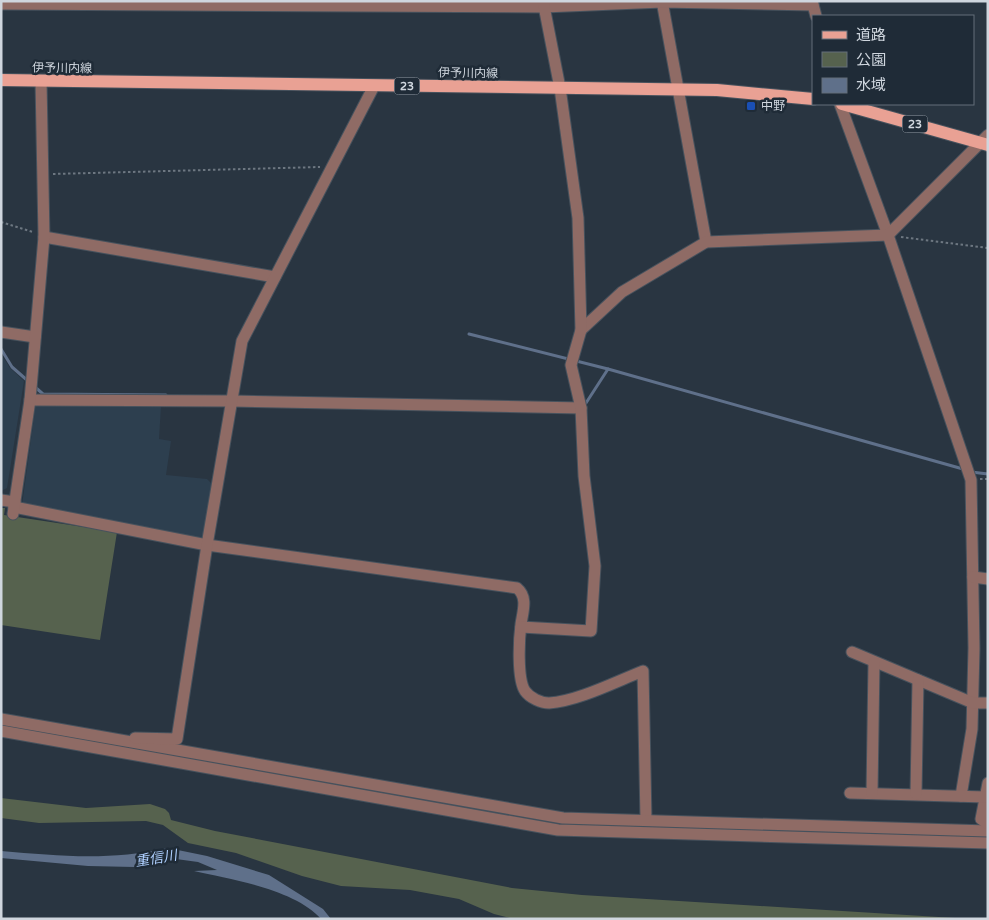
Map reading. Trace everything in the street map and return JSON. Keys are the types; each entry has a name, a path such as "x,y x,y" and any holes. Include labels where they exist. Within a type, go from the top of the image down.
{"main road":[{"name":"伊予川内線","path":"1,80 717,90 812,99"},
{"name":"23","path":"845,105 985,141"}],"street":[{"path":"662,2 706,242"},
{"path":"1,4 813,3"},
{"path":"521,627 591,631 595,566 584,476 581,408 571,365 581,330 578,218 560,88 544,4"},
{"path":"14,508 30,400 44,237 41,81"},
{"path":"51,739 177,739 207,545 242,341 374,86"},
{"path":"841,105 888,235 971,480 973,703 972,729 961,796"},
{"path":"581,330 622,292 706,242 888,235 985,141"},
{"path":"44,237 275,277"},
{"path":"1,332 35,337"},
{"path":"30,400 232,401 581,408"},
{"path":"1,500 14,508 207,545 518,588 523,593 524,598 521,627 521,679 525,691 539,701 548,703 563,700 643,671 646,820"},
{"path":"973,577 988,579"},
{"path":"852,652 973,703 988,703"},
{"path":"872,793 874,662"},
{"path":"916,794 918,680"},
{"path":"1,719 563,818 988,830"},
{"path":"1,730 558,830 988,843"},
{"path":"988,784 982,819 988,824"},
{"path":"850,793 985,796"}],"path":[{"path":"43,174 332,166"},
{"path":"1,222 44,237"},
{"path":"888,235 988,248"}],"shaded area":[{"path":"1,354 10,368 24,381 7,488 1,491"},
{"path":"36,403 161,406 159,439 171,441 166,475 207,479 213,485 204,541 22,505"}],"green space":[{"path":"1,508 5,508 4,515 117,532 100,640 1,625"},
{"path":"1,798 86,808 150,804 165,809 169,813 171,820 215,831 512,888 582,895 971,919 514,919 494,914 459,899 410,890 341,886 302,876 236,853 188,843 163,825 146,821 39,823 1,818"}],"water":[{"name":"重信川","path":"168,848 207,856 269,875 323,909 331,919 321,919 296,900 280,893 244,882 194,871 217,870 198,862 176,859 134,867 88,866 1,858 1,851 64,856 105,856 125,855"}],"waterway":[{"path":"469,334 608,369"},
{"path":"1,349 12,367 28,381"},
{"path":"582,403 586,403 608,369 963,469"},
{"path":"35,387 43,394 166,395"},
{"path":"971,472 988,474"}],"place":[{"name":"中野","path":"751,106"}]}
